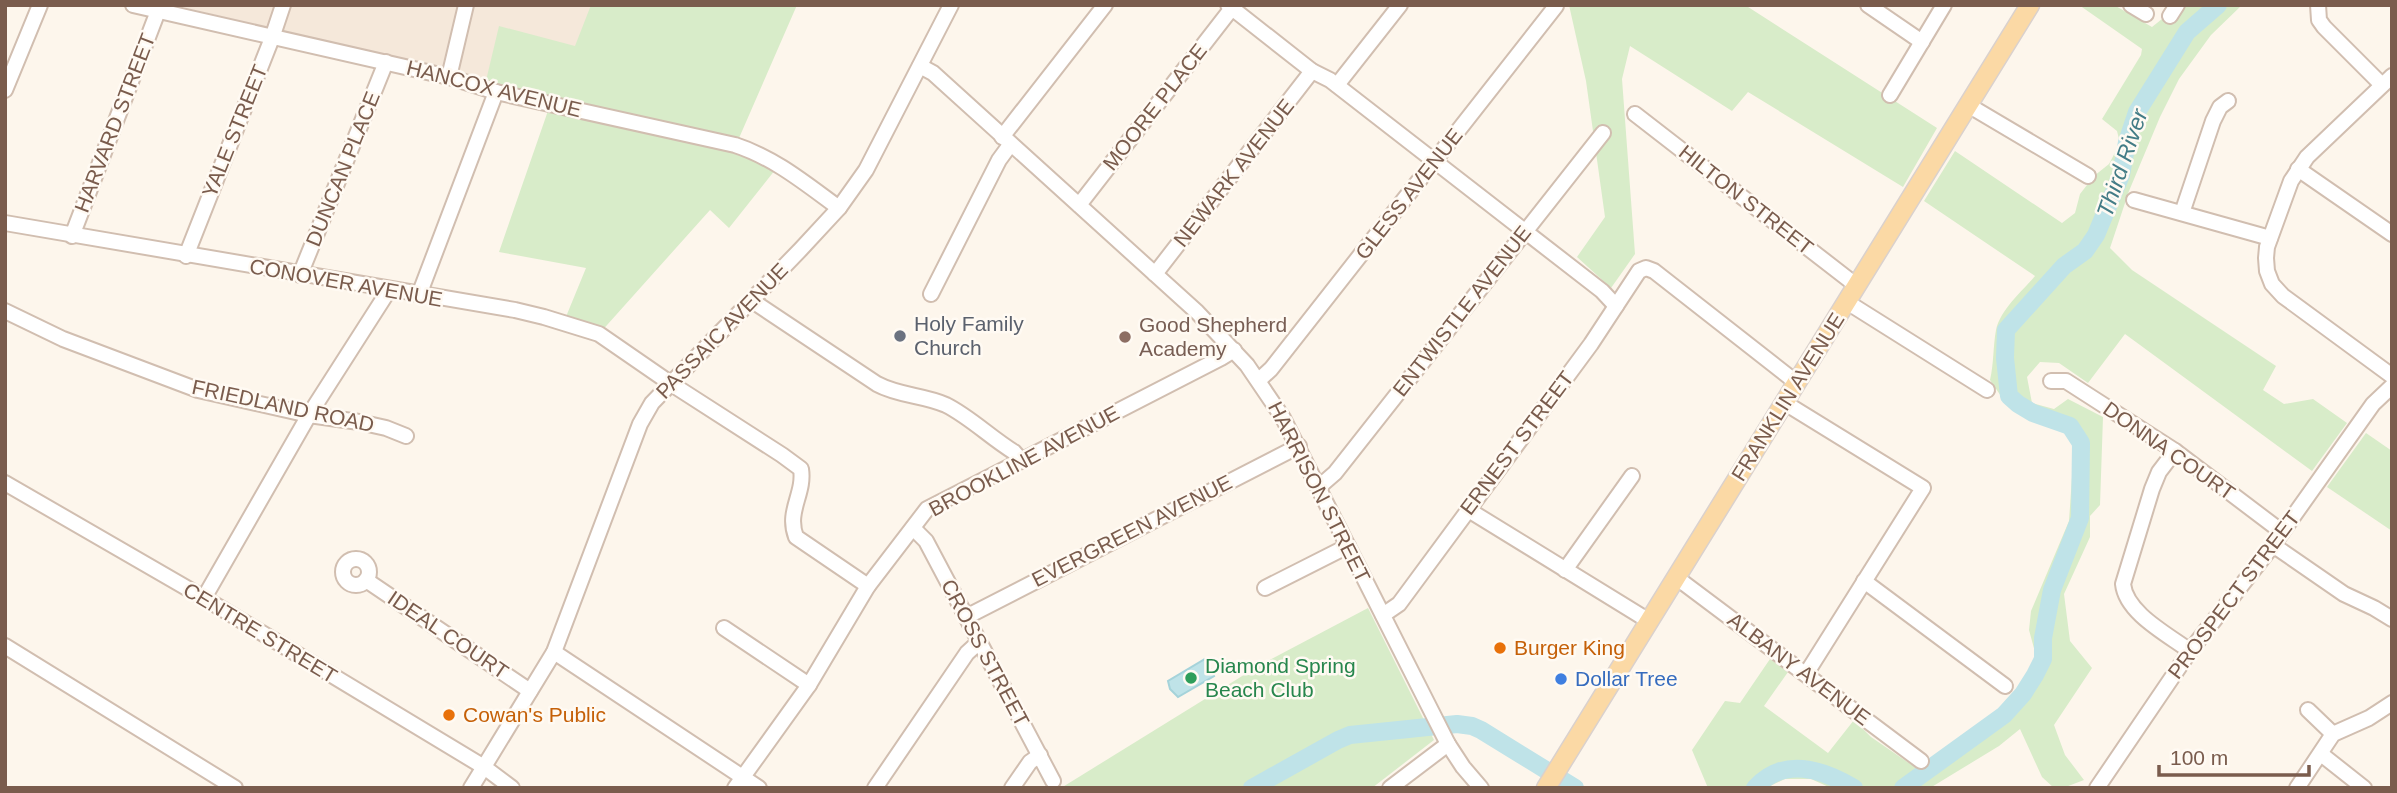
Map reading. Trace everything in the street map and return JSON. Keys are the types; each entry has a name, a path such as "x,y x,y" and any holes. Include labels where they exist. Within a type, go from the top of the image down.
{"main road":[{"name":"FRANKLIN AVENUE","path":"1547,788 2030,5"}],"street":[{"path":"5,90 40,5"},
{"name":"HANCOX AVENUE","path":"133,5 449,77 496,92 736,145 779,165 839,208"},
{"name":"YALE STREET","path":"186,256 283,5"},
{"path":"449,77 466,5"},
{"name":"PASSAIC AVENUE","path":"471,788 554,652 640,424 652,403 839,208 866,170 951,5"},
{"path":"931,294 1006,141 1105,5"},
{"path":"1337,85 1400,5"},
{"path":"1868,5 1922,42"},
{"path":"1890,95 1944,5"},
{"path":"2131,5 2146,14"},
{"path":"2318,5 2319,20 2324,27 2387,80 2298,169 2284,195 2270,238 2266,258 2267,271 2272,284 2283,296 2392,376"},
{"name":"GLESS AVENUE","path":"1259,380 1271,369 1556,6"},
{"path":"1238,9 1312,71 1337,85 1602,292 1616,306"},
{"name":"MOORE PLACE","path":"1079,205 1238,9"},
{"name":"HARVARD STREET","path":"72,236 158,11"},
{"name":"DUNCAN PLACE","path":"300,275 386,62"},
{"name":"HARRISON STREET","path":"920,66 933,73 1209,323 1259,380 1320,486 1447,742 1481,788"},
{"name":"NEWARK AVENUE","path":"1155,274 1312,71"},
{"path":"419,295 496,92"},
{"path":"2182,213 2213,121 2220,107 2228,100"},
{"path":"1968,106 2088,176"},
{"name":"HILTON STREET","path":"1635,114 1857,286"},
{"name":"ENTWISTLE AVENUE","path":"1320,486 1335,473 1603,133"},
{"path":"2298,169 2392,234"},
{"path":"2134,200 2270,238"},
{"name":"CONOVER AVENUE","path":"5,223 515,310 599,334 801,470 802,479 791,524 796,537 868,586"},
{"name":"ERNEST STREET","path":"1383,615 1399,604 1598,334 1639,271 1646,268 1654,271 1797,383"},
{"path":"204,598 309,415 389,290"},
{"path":"751,300 877,384 894,392 938,402 953,409 1014,452 1021,460"},
{"path":"1847,302 1987,390"},
{"name":"FRIEDLAND ROAD","path":"5,312 63,339 198,390 309,415 359,422 406,436"},
{"name":"BROOKLINE AVENUE","path":"739,782 809,685 868,586 932,505 1234,350"},
{"name":"DONNA COURT","path":"2051,381 2066,381 2175,452 2282,532"},
{"name":"PROSPECT STREET","path":"2097,788 2190,651 2273,545 2373,404 2392,386"},
{"path":"1785,403 1923,488 1805,674"},
{"name":"EVERGREEN AVENUE","path":"966,617 1299,446"},
{"path":"2175,452 2159,472 2152,489 2123,584 2126,599 2136,611 2190,651"},
{"path":"1565,570 1632,476"},
{"name":"CENTRE STREET","path":"5,483 204,598 484,767 512,788"},
{"path":"1467,509 1649,621"},
{"name":"CROSS STREET","path":"913,528 926,541 1053,780"},
{"path":"2273,545 2344,594 2392,619"},
{"path":"1265,588 1348,546"},
{"name":"ALBANY AVENUE","path":"1676,578 1922,761"},
{"name":"IDEAL COURT","path":"366,580 530,691"},
{"path":"1864,581 2004,686"},
{"path":"724,628 809,685"},
{"path":"875,788 967,653 979,642"},
{"path":"5,646 235,788"},
{"path":"554,652 739,782 759,788"},
{"path":"2297,788 2333,734 2369,718 2392,703"},
{"path":"2308,710 2333,734"},
{"path":"1390,788 1447,742"},
{"path":"2321,754 2364,788"},
{"path":"1012,788 1030,762 1040,755"}],"shaded area":[{"path":"174,5 592,5 575,48 489,81"}],"green space":[{"path":"591,5 797,5 736,145 779,165 729,228 710,210 599,334 563,324 586,268 499,252 550,105 484,89 499,26 575,46"},
{"path":"1569,5 1745,5 1937,128 1903,187 1748,92 1732,111 1630,46 1622,79 1635,254 1611,288 1577,257 1605,217 1586,81"},
{"path":"2079,5 2114,5 2152,27 2162,19 2166,5 2242,5 2211,35 2179,79 2129,191 2110,248 2132,270 2276,366 2263,390 2284,404 2313,399 2347,423 2312,471 2125,334 2088,383 2059,363 2040,362 2027,377 2032,403 2054,409 2068,399 2103,417 2100,505 2090,516 2090,537 2064,594 2070,641 2092,668 2054,725 2065,755 2084,780 2063,788 2054,788 2042,777 2020,729 1999,746 1930,788 1831,788 1811,779 1785,779 1766,788 1708,788 1692,750 1725,701 1740,703 1770,659 1788,672 1764,706 1828,753 1854,720 1871,737 1926,772 2004,715 2023,694 2035,675 2035,652 2029,630 2031,611 2069,521 2074,448 2065,431 2048,422 2027,418 2007,405 1990,380 1998,323 2012,301 2035,276 1924,201 1955,151 2062,223 2075,213 2080,194 2094,176 2109,164 2120,143 2117,131 2102,119 2141,55 2142,49"},
{"path":"2366,433 2392,451 2392,531 2327,487"},
{"path":"1368,608 1434,740 1372,788 1061,788 1260,665"}],"water":[{"name":"Diamond Spring Beach Club","path":"1205,659 1214,676 1178,697 1170,689 1168,681"}],"waterway":[{"name":"Third River","path":"1903,788 2004,715 2023,694 2043,659 2043,638 2052,590 2080,518 2081,443 2070,426 2033,413 2009,396 2005,358 2006,330 2064,266 2085,251 2096,235 2121,175 2127,142 2137,112 2187,32 2218,5"},
{"name":"Third River","path":"1252,788 1350,735 1457,724 1481,730 1575,788"},
{"name":"Third River","path":"1755,788 1766,778 1791,769 1816,771 1854,788"}],"place":[{"name":"Holy Family Church","path":"900,336"},
{"name":"Good Shepherd Academy","path":"1125,337"},
{"name":"Burger King","path":"1500,648"},
{"name":"Diamond Spring Beach Club","path":"1191,678"},
{"name":"Dollar Tree","path":"1561,679"},
{"name":"Cowan's Public","path":"449,715"}]}
